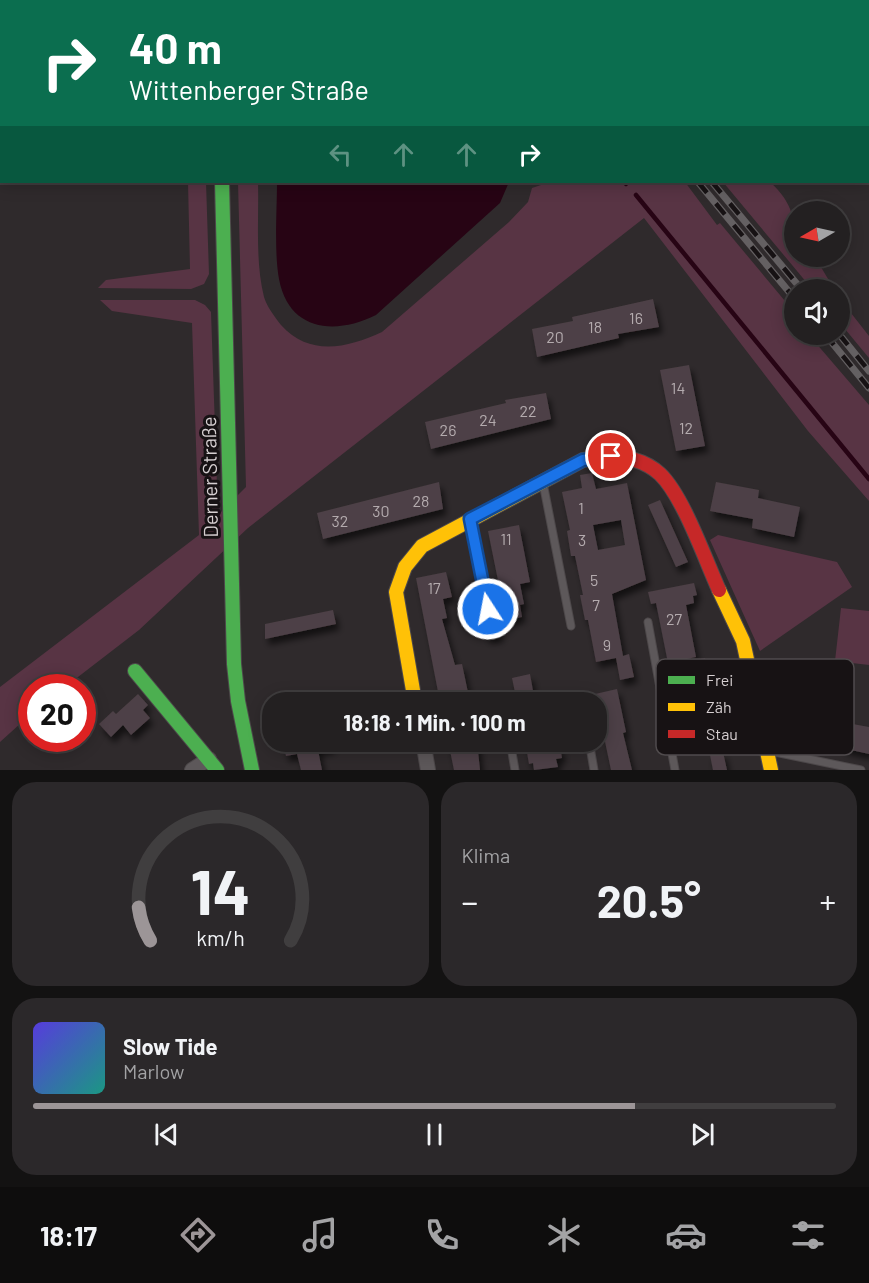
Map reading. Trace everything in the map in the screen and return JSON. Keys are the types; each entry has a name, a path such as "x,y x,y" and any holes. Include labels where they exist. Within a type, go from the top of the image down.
{"street":[{"name":"Derner Straße","path":"222,183 231,562 238,701 252,770"},
{"path":"413,692 396,592 403,567 422,546 543,480 583,460 611,456 637,460 660,474 678,500 743,641 747,659"},
{"path":"135,671 213,765 192,770"},
{"path":"425,752 428,770"},
{"path":"769,755 771,770"}],"lane":[{"path":"543,480 571,626"},
{"path":"470,519 488,609"},
{"path":"648,622 656,666"},
{"path":"512,752 515,770"},
{"path":"591,752 594,770"},
{"path":"672,755 675,770"},
{"path":"791,755 861,770"}],"shaded area":[{"path":"188,183 206,183 209,274 204,284 191,289 98,288 106,280 190,269"},
{"path":"238,183 258,183 259,269 264,297 269,308 281,325 292,335 304,342 329,346 356,342 382,332 509,222 528,202 532,188 544,183 686,183 717,225 720,223 784,300 784,345 818,345 869,405 869,501 808,431 644,218 248,528 139,630 82,674 18,674 18,726 0,742 0,687 199,535 192,323 112,311 100,300 195,300 205,305 211,312 218,515 246,487"},
{"path":"277,183 509,183 500,203 376,315 345,325 316,324 304,319 293,310 284,297 279,279 276,231"},
{"path":"724,183 771,183 785,199 784,255"},
{"path":"794,267 821,267 828,279 804,279"},
{"path":"850,312 869,336 869,358 850,335"},
{"path":"718,535 837,562 852,587 760,651 710,540"},
{"path":"841,608 869,611 869,665 854,663 854,659 835,659"}],"building":[{"path":"653,299 659,327 618,334 619,338 537,357 532,329 573,321 572,317"},
{"path":"689,365 705,446 676,451 660,370"},
{"path":"546,393 551,419 431,449 425,422 506,403 505,400"},
{"path":"592,473 596,489 627,483 646,580 612,594 623,656 629,654 634,677 620,680 616,658 596,662 588,620 585,620 580,595 583,595 575,556 571,556 567,531 570,530 562,492 582,488 580,475","holes":["621,520 625,545 598,550 593,525"]},
{"path":"439,482 443,509 323,539 317,513"},
{"path":"716,482 759,490 758,498 800,507 794,537 752,528 753,519 710,511"},
{"path":"660,500 688,562 676,567 648,505"},
{"path":"519,525 530,582 520,584 524,604 520,605 522,617 506,620 488,531"},
{"path":"446,572 452,597 443,599 447,618 442,619 455,665 462,664 468,692 438,692 416,578"},
{"path":"694,583 697,595 693,596 694,603 686,605 696,657 667,659 656,603 651,604 648,592"},
{"path":"333,610 336,624 265,639 265,624"},
{"path":"497,621 500,636 487,638 484,624"},
{"path":"530,674 533,692 515,692 512,678"},
{"path":"617,689 626,732 623,733 632,770 611,770 607,751 607,692 604,692"},
{"path":"138,694 148,705 143,710 150,718 131,735 123,725 111,737 99,724 113,711 116,714"},
{"path":"854,724 869,727 869,754 854,751"},
{"path":"285,752 318,752 322,770 301,770 297,754 286,756"},
{"path":"450,752 478,752 480,770 454,770"},
{"path":"527,752 561,752 562,758 556,759 558,767 534,770 533,763 529,764"},
{"path":"710,755 724,755 727,770 713,770"}],"waterway":[{"path":"636,195 869,479"}],"railway":[{"path":"699,183 784,286"},
{"path":"713,183 793,279"},
{"path":"834,345 869,388"},
{"path":"848,345 869,371"}],"traffic: fast":[{"path":"222,183 234,664 238,701 252,770"},
{"path":"135,671 217,770"}],"traffic: slow":[{"path":"413,692 396,592 405,567 422,546 583,460 604,457"},
{"path":"719,590 743,641 747,659"},
{"path":"768,755 771,770"}],"traffic: jam":[{"path":"604,457 618,457 648,465 669,484 685,512 719,590"}],"route":[{"path":"488,609 470,519 583,460 611,456"}]}
